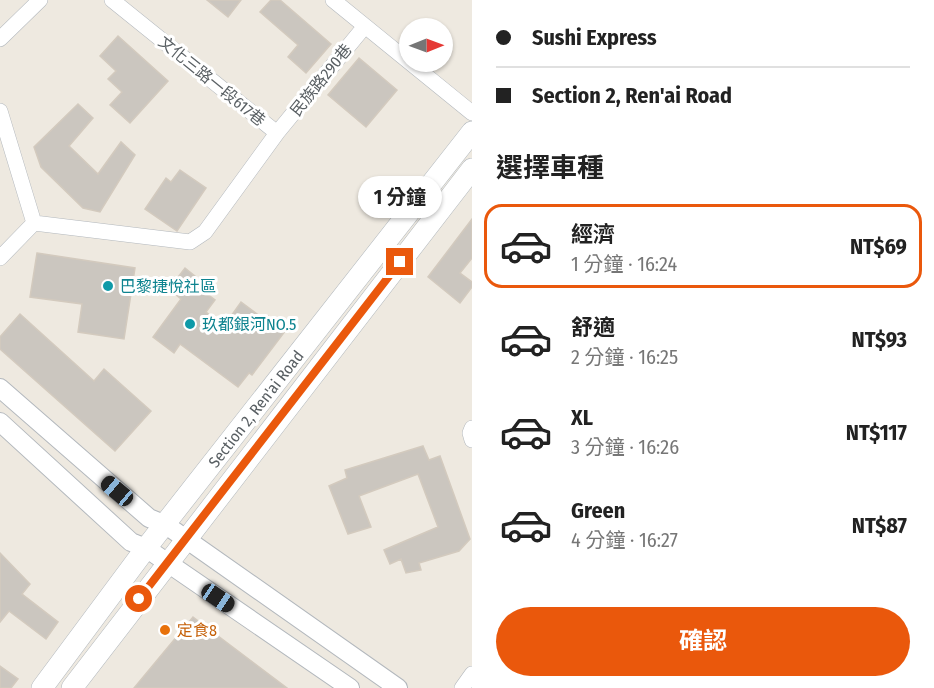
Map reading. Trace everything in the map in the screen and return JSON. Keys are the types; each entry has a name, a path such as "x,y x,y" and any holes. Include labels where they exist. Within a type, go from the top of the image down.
{"main road":[{"name":"Section 2, Ren'ai Road","path":"42,688 146,548 472,132"},
{"name":"Section 2, Ren'ai Road","path":"72,688 166,563 472,169"}],"street":[{"path":"0,39 40,0"},
{"name":"文化三路一段617巷","path":"34,223 190,242 205,232 277,133 112,0"},
{"path":"333,0 472,113"},
{"name":"民族路290巷","path":"277,133 365,26"},
{"path":"0,111 34,223 0,258"},
{"path":"0,388 150,518 166,525 398,688"},
{"path":"0,422 131,542 146,548 350,688"},
{"path":"472,428 470,434 472,440"},
{"path":"462,688 472,674"}],"building":[{"path":"207,0 241,0 228,17"},
{"path":"271,0 280,0 331,44 306,73 288,57 298,45 260,12"},
{"path":"118,36 168,81 130,123 110,105 122,92 108,79 116,71 100,56"},
{"path":"359,58 397,90 366,127 328,95"},
{"path":"78,104 93,118 69,146 98,174 121,142 135,155 100,212 83,208 41,167 34,147"},
{"path":"180,170 206,188 177,231 145,209 166,178 171,182"},
{"path":"472,219 472,258 460,273 472,282 472,287 460,303 428,277"},
{"path":"37,253 135,268 124,339 78,332 82,304 30,297"},
{"name":"玖都銀河NO.5","path":"185,268 210,288 206,293 215,300 206,312 224,326 241,302 265,320 268,316 286,330 252,375 249,373 238,387 180,344 174,353 153,337 181,299 169,289"},
{"path":"20,314 94,381 104,369 151,411 115,451 0,349 0,337"},
{"path":"423,446 429,460 440,456 470,539 459,551 419,563 421,570 406,573 401,559 390,564 384,550 438,527 418,474 359,496 371,527 348,534 329,486 347,478 345,470"},
{"path":"0,553 30,584 22,594 58,622 46,639 9,611 0,622"},
{"path":"193,617 287,688 134,688"},
{"path":"0,666 18,679 11,688 0,688"}],"place":[{"name":"巴黎捷悅社區","path":"108,286"},
{"name":"玖都銀河NO.5","path":"190,324"},
{"name":"定食8","path":"165,630"}],"route":[{"path":"139,599 400,262"}]}
